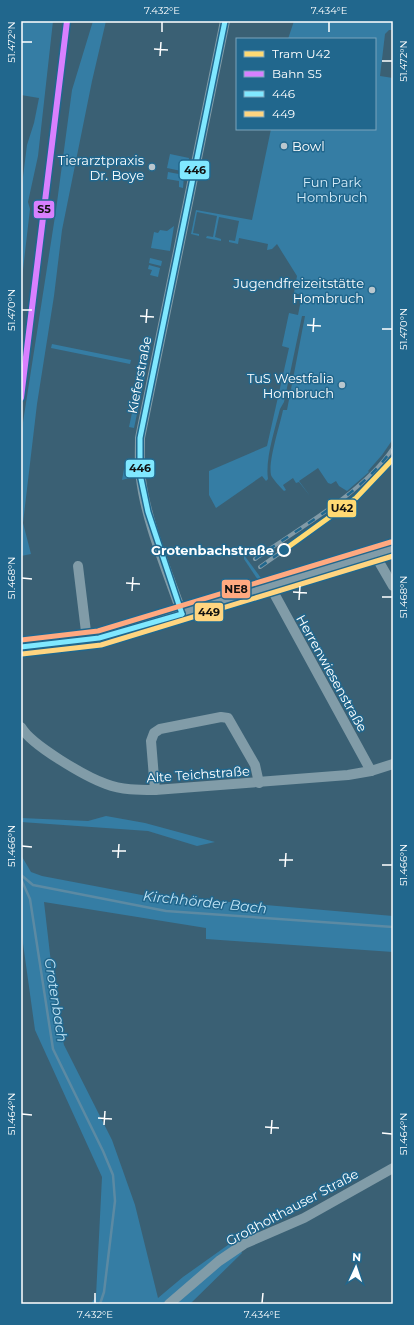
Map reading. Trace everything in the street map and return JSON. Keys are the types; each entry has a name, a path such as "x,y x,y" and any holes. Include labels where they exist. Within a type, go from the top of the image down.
{"street":[{"name":"Kieferstraße","path":"182,614 145,498 141,478 140,438 225,21"},
{"path":"21,647 88,640 182,614 270,586 393,550"},
{"path":"375,555 393,586"},
{"path":"78,566 88,640"},
{"name":"Herrenwiesenstraße","path":"270,586 372,771"},
{"path":"155,790 151,741 154,733 160,729 221,716 230,720 255,765 259,783"},
{"name":"Alte Teichstraße","path":"21,727 29,738 105,784 130,790 155,790 348,776 372,771 393,764"},
{"name":"Großholthauser Straße","path":"169,1304 219,1261 244,1244 304,1218 393,1168"}],"green space":[{"path":"21,21 53,21 38,156 28,202 30,209 21,287 21,193 27,145 34,123 39,98 21,95"},
{"path":"93,21 106,21 92,81 62,230 54,296 37,404 23,523 31,554 21,556 21,435 56,210 72,90"},
{"name":"Fun Park Hombruch","path":"294,21 393,21 393,30 389,30 385,34 380,76 393,78 393,439 368,471 369,472 347,491 339,486 336,481 331,484 328,483 318,468 299,481 310,496 299,482 296,483 293,478 283,485 286,490 284,491 273,478 271,475 271,461 283,410 287,410 305,316 302,316 284,402 280,409 271,444 267,471 268,479 266,481 262,476 216,508 209,495 209,471 267,446 289,348 282,346 289,313 298,315 302,295 294,293 297,276 277,244 272,249 267,250 268,244 239,238 238,244 229,242 229,240 235,241 239,221 219,217 215,237 221,239 221,241 206,238 207,236 213,237 217,216 197,212 193,233 199,234 199,236 191,234 196,210 252,220 271,130 376,130 376,38 288,38"},
{"path":"170,154 189,158 186,172 167,168"},
{"path":"168,172 184,175 183,188 179,187 179,181 167,179"},
{"path":"174,226 170,251 151,248 154,232 158,233 160,230 167,231"},
{"path":"150,258 162,261 161,266 149,263"},
{"path":"149,265 160,268 158,277 150,275 152,270 148,269"},
{"path":"52,344 131,360 130,364 51,348"},
{"path":"140,375 145,376 134,428 129,427"},
{"path":"124,469 133,471 133,477 122,480"},
{"path":"244,555 261,580 258,580 244,559"},
{"path":"106,816 145,823 215,842 197,846 148,831 21,822 21,818 88,821"},
{"path":"21,855 31,872 42,876 168,900 218,901 393,916 393,952 206,939 206,928 44,902 57,1015 64,1045 112,1140 135,1205 158,1298 183,1277 235,1240 242,1253 190,1304 91,1304 96,1296 102,1177 35,1030 21,929"}],"waterway":[{"name":"Kirchhörder Bach","path":"21,875 33,885 166,911 393,927"},
{"name":"Grotenbach","path":"21,879 30,899 53,1049 103,1151 113,1175 115,1201 104,1292 100,1304"}],"railway":[{"path":"255,559 348,495 365,480 393,448"},
{"path":"260,567 284,550"}],"tram line":[{"name":"U42","path":"284,550 356,498 393,459"}],"rail line":[{"name":"S5","path":"21,398 67,21"}],"transit line":[{"name":"446","path":"182,614 148,512 140,474 140,438 225,21"},
{"name":"NE8","path":"21,640 98,631 391,542"},
{"name":"449","path":"22,654 101,645 393,556"},
{"name":"446","path":"21,647 99,638 182,614"}],"place":[{"name":"Bowl","path":"284,146"},
{"name":"Tierarztpraxis Dr. Boye","path":"152,167"},
{"name":"Jugendfreizeitstätte Hombruch","path":"372,290"},
{"name":"TuS Westfalia Hombruch","path":"342,385"},
{"name":"Grotenbachstraße","path":"284,550"}]}
